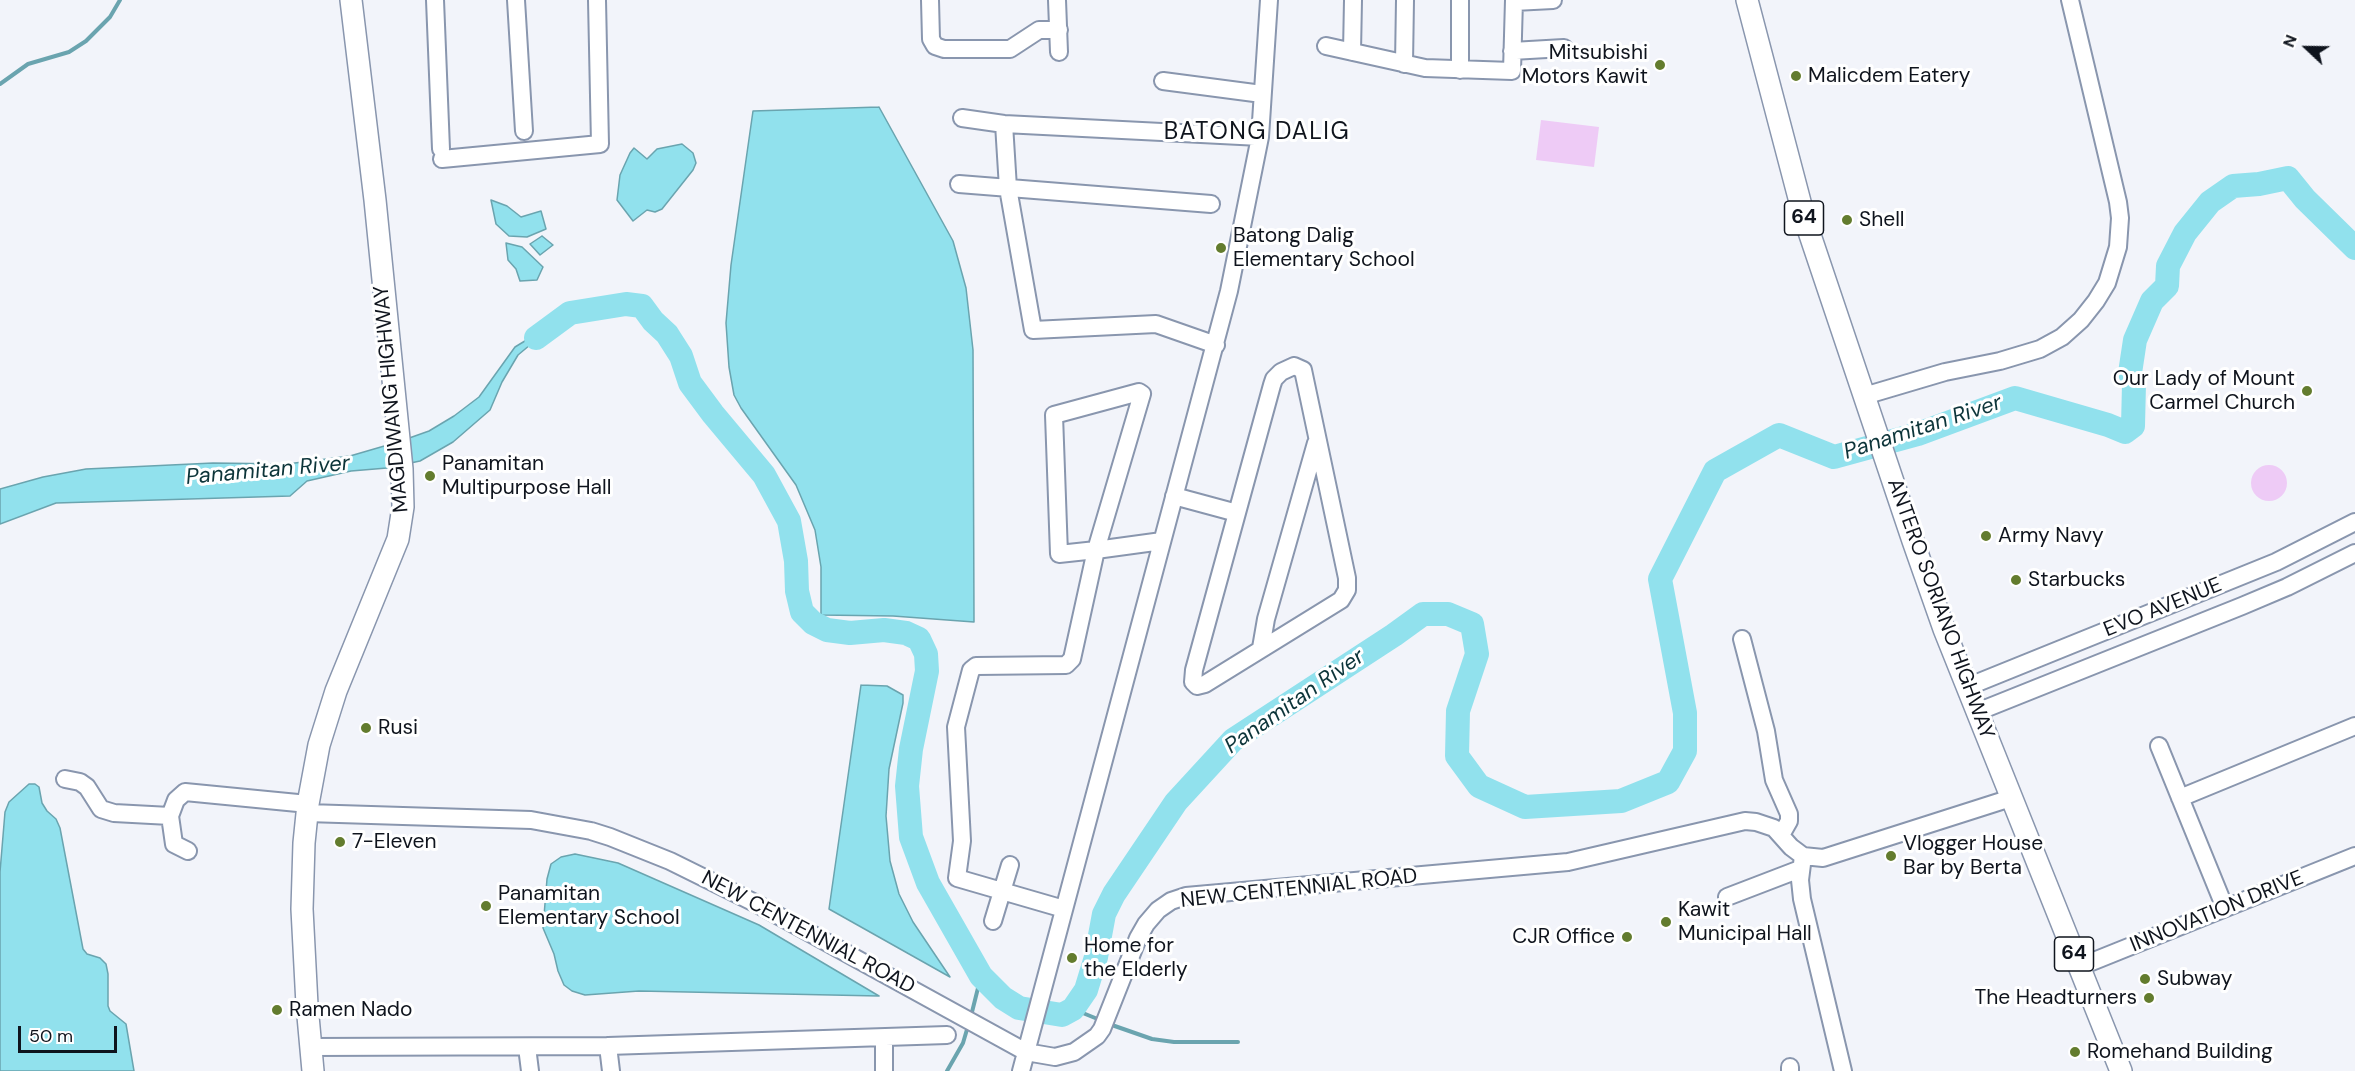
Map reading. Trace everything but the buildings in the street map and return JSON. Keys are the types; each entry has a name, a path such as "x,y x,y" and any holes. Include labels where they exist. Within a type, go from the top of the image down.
{"main road":[{"name":"MAGDIWANG HIGHWAY","path":"313,1071 302,909 303,853 308,808 319,746 336,690 401,531 404,507 375,200 351,0"},
{"name":"ANTERO SORIANO HIGHWAY","path":"1747,0 1804,217 1923,571 1967,687 2121,1071"}],"street":[{"path":"435,0 442,154 600,144 597,0"},
{"path":"516,0 524,131"},
{"path":"930,0 931,39 935,46 944,49 1010,49 1039,30 1059,30"},
{"path":"1057,0 1059,52"},
{"path":"1021,1071 1216,345 1241,241 1260,137 1269,0"},
{"path":"1352,52 1353,0"},
{"path":"1404,64 1405,0"},
{"path":"1460,0 1460,70"},
{"path":"1326,46 1404,64 1460,70 1512,71 1514,1 1552,0"},
{"path":"1864,396 1927,377 2000,361 2040,349 2072,329 2102,293 2115,260 2120,218 2070,0"},
{"path":"1512,51 1564,48"},
{"path":"1163,81 1262,94"},
{"path":"962,118 1004,124 1260,137"},
{"path":"1004,124 1008,188 1033,330 1156,324 1216,345"},
{"path":"958,184 1211,204"},
{"path":"1294,366 1303,370 1317,441 1347,578 1347,590 1341,600 1205,684 1197,686 1193,682 1194,670 1272,385 1281,372 1294,366"},
{"path":"1064,909 957,878 962,841 956,728 971,670 976,666 1066,665 1072,659 1096,550 1142,394 1139,392 1054,415 1059,554 1096,550 1162,542"},
{"path":"1261,648 1266,619 1317,441"},
{"path":"1174,496 1237,513"},
{"name":"EVO AVENUE","path":"1967,687 2232,581 2331,536 2355,522"},
{"path":"2331,536 2349,556"},
{"name":"EVO AVENUE","path":"1977,712 2242,606 2349,556"},
{"path":"1742,639 1766,731 1774,780 1789,814 1789,821 1781,835"},
{"path":"2180,798 2355,726"},
{"path":"2159,746 2225,908"},
{"path":"65,778 80,782 87,787 101,808 114,813 170,816 174,844 188,851"},
{"name":"NEW CENTENNIAL ROAD","path":"170,816 176,800 185,792 308,808 531,820 591,831 670,861 716,883 1026,1052 1045,1057 1065,1055 1083,1048 1105,1023 1138,938 1146,924 1158,910 1171,901 1186,896 1568,862 1745,821 1766,824 1781,835 1802,863"},
{"path":"1727,897 1816,858 1832,856 2012,798"},
{"name":"INNOVATION DRIVE","path":"2079,967 2355,856"},
{"path":"1802,863 1802,899 1843,1071"},
{"path":"993,921 1010,865"},
{"path":"310,1047 608,1046 947,1035"},
{"path":"884,1038 884,1071"},
{"path":"608,1046 611,1071"},
{"path":"527,1047 530,1071"}],"shaded area":[{"path":"1541,120 1599,127 1594,167 1536,160"},
{"path":"2269,465 2282,470 2287,483 2282,496 2269,501 2256,496 2251,483 2256,470"}],"water":[{"path":"879,107 953,241 966,288 973,350 974,622 893,616 821,615 821,567 815,530 796,485 734,395 729,367 726,323 731,265 753,111"},
{"path":"682,144 693,153 696,163 693,170 662,209 655,212 647,210 633,221 617,200 620,175 630,153 634,148 647,159 657,149"},
{"path":"491,200 507,206 521,217 541,211 546,229 527,237 509,236 496,224"},
{"path":"542,236 553,245 540,255 530,244"},
{"path":"506,243 522,247 543,267 537,280 520,281 516,269 508,260"},
{"path":"561,319 518,355 502,382 490,410 453,442 420,461 387,468 351,471 307,481 290,496 56,503 0,524 0,489 43,477 86,469 213,463 287,464 350,456 429,431 479,397 515,347"},
{"path":"861,685 887,686 903,695 889,769 886,816 890,861 899,894 913,922 950,977 829,909"},
{"path":"29,784 39,787 42,803 56,819 60,828 83,949 87,954 100,958 106,964 108,1006 110,1011 126,1024 134,1071 0,1071 0,872 5,812 9,802"},
{"path":"575,854 618,863 759,925 879,996 639,991 585,995 572,991 564,985 543,928 547,879 551,864 561,857"}],"waterway":[{"path":"0,84 28,64 69,52 86,41 110,17 120,0"},
{"name":"Panamitan River","path":"536,338 570,313 626,304 642,306 667,334 681,356 690,383 764,475 789,521 796,561 797,591 802,612 813,623 827,630 850,633 884,630 906,633 919,639 926,654 927,671 911,749 907,786 911,837 928,883 981,976 1003,998 1019,1008 1062,1015 1073,1009 1086,990 1096,957 1104,914 1114,894 1176,802 1233,740 1423,614 1448,614 1472,624 1477,654 1458,711 1457,756 1479,786 1525,807 1621,801 1668,782 1685,751 1685,713 1660,579 1715,471 1779,435 1834,457 1918,434 2015,398 2125,432 2133,426 2134,384 2130,373 2135,340 2152,301 2167,286 2168,266 2185,233 2210,202 2233,186 2288,178 2305,199 2355,248"},
{"path":"971,1016 981,976"},
{"path":"1073,1009 1100,1020"},
{"path":"1109,1024 1152,1039 1174,1042 1238,1042"},
{"path":"947,1071 963,1043 968,1026"}],"place":[{"name":"Mitsubishi Motors Kawit","path":"1660,65"},
{"name":"Malicdem Eatery","path":"1796,76"},
{"name":"Shell","path":"1847,220"},
{"name":"Batong Dalig Elementary School","path":"1221,248"},
{"name":"Our Lady of Mount Carmel Church","path":"2307,391"},
{"name":"Panamitan Multipurpose Hall","path":"430,476"},
{"name":"Army Navy","path":"1986,536"},
{"name":"Starbucks","path":"2016,580"},
{"name":"Rusi","path":"366,728"},
{"name":"7-Eleven","path":"340,842"},
{"name":"Vlogger House Bar by Berta","path":"1891,856"},
{"name":"Panamitan Elementary School","path":"486,906"},
{"name":"Kawit Municipal Hall","path":"1666,922"},
{"name":"CJR Office","path":"1627,937"},
{"name":"Home for the Elderly","path":"1072,958"},
{"name":"Subway","path":"2145,979"},
{"name":"The Headturners","path":"2149,998"},
{"name":"Ramen Nado","path":"277,1010"},
{"name":"Romehand Building","path":"2075,1052"}],"district":[{"name":"BATONG DALIG","path":"1257,133"}]}
